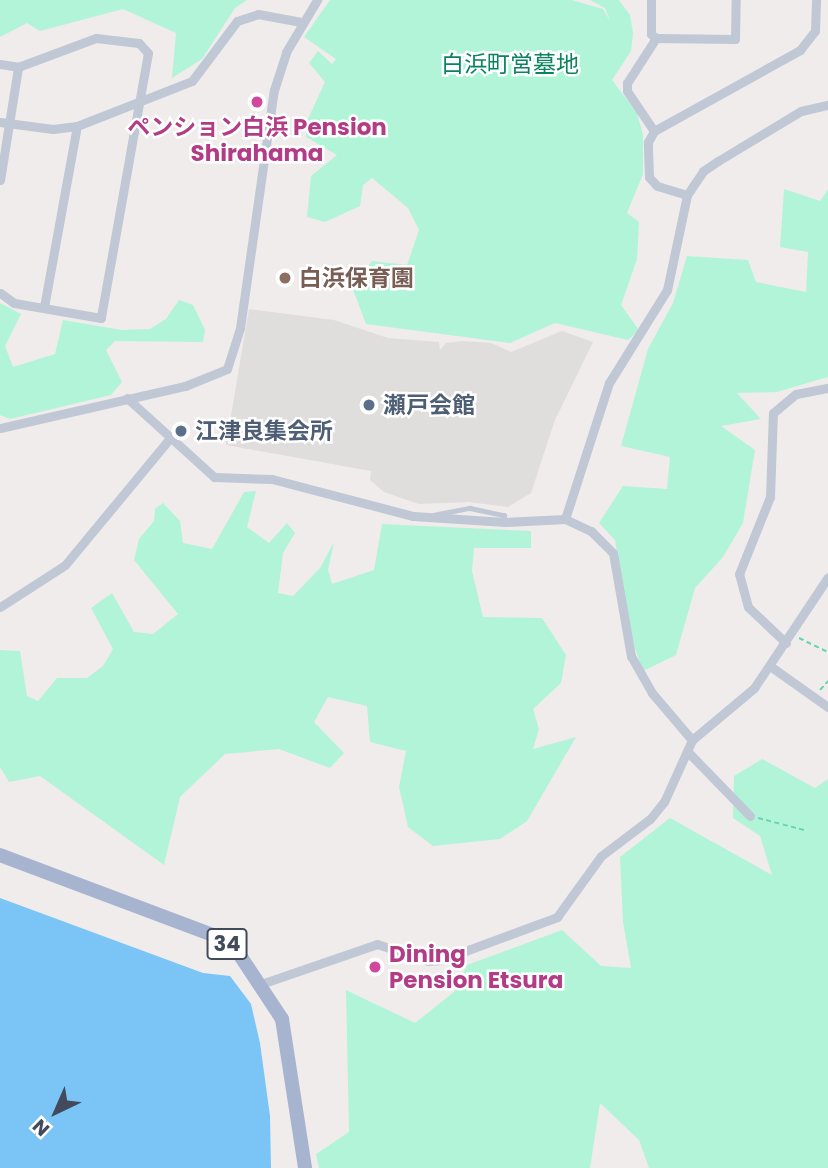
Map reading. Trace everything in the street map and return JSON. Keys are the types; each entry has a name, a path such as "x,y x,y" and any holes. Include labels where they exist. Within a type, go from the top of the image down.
{"main road":[{"name":"34","path":"0,855 218,937 240,954 282,1018 289,1042 305,1168"}],"street":[{"path":"0,428 185,386 227,369 240,328 274,90 301,22 317,0"},
{"path":"652,0 652,34 656,38 735,39 736,0"},
{"path":"687,195 657,186 649,177 648,142 654,131 800,50 815,31 816,0"},
{"path":"0,122 77,126 192,81 237,21 258,14 301,22"},
{"path":"0,64 18,67 96,38 139,43 148,53 101,318 15,303 0,293"},
{"path":"654,131 627,91 656,38"},
{"path":"0,180 18,67"},
{"path":"565,519 609,383 667,290 687,195 703,171 718,161 801,111 828,105"},
{"path":"44,307 77,126"},
{"path":"786,643 748,607 739,574 770,497 773,413 796,394 828,388"},
{"path":"127,398 214,477 272,479 360,505 430,518 505,522 565,519 591,531 613,553 631,656 652,693 692,740"},
{"path":"0,607 65,565 170,438"},
{"path":"261,984 377,944 428,961 441,960 557,917 601,856 650,819 664,802 692,740 736,707 770,666 828,577"},
{"path":"770,666 828,707"},
{"path":"688,752 750,816"}],"path":[{"path":"792,634 828,652"},
{"path":"815,696 828,681"},
{"path":"750,816 803,830"}],"shaded area":[{"path":"249,309 334,320 388,338 439,342 440,350 446,343 463,341 491,343 511,352 562,331 593,342 555,420 531,493 508,507 468,502 419,504 384,492 370,480 371,471 226,445"}],"green space":[{"path":"0,0 247,0 235,8 202,59 172,78 176,33 123,9 40,31 27,23 0,37"},
{"name":"白浜町営墓地","path":"330,0 572,0 603,9 610,21 605,8 590,0 619,0 630,15 633,33 631,51 612,80 637,113 643,135 643,174 627,213 639,222 637,259 621,305 639,330 628,340 555,323 510,343 366,324 352,287 372,261 407,265 419,230 408,208 372,178 363,185 360,206 325,222 307,217 311,176 337,155 306,137 307,121 325,82 309,63 318,51 332,64 336,59 304,37"},
{"path":"784,189 820,201 828,189 828,377 777,392 737,393 761,419 721,426 755,450 743,523 723,557 695,588 676,655 643,671 632,640 615,540 599,523 623,486 667,489 670,457 621,446 648,349 673,303 687,256 748,260 756,282 806,292 808,252 780,247"},
{"path":"179,300 193,305 205,330 203,342 115,341 106,350 122,382 111,395 10,419 0,415 0,303 21,314 5,346 13,367 55,354 63,320 122,330 150,329 166,319"},
{"path":"256,491 247,527 269,543 287,523 295,533 283,553 278,593 293,596 320,568 334,542 328,570 332,584 374,570 382,524 531,531 531,548 474,548 472,571 483,617 542,618 566,655 561,683 533,709 539,729 533,749 576,737 527,821 500,839 433,846 408,827 399,787 406,751 370,742 367,706 328,697 314,722 344,753 330,768 279,749 225,754 180,797 164,865 40,776 9,782 0,767 0,650 20,651 27,696 38,701 57,678 87,678 103,666 113,649 91,608 112,593 134,632 153,634 178,614 134,560 139,539 154,521 155,509 163,503 180,521 183,543 212,549 244,492"},
{"path":"762,759 815,788 828,779 828,1168 649,1168 639,1140 600,1103 590,1168 319,1168 316,1154 349,1132 346,990 415,1023 454,992 467,965 562,930 601,966 631,968 623,922 620,857 670,818 772,875 760,836 733,818 734,776"}],"water":[{"path":"0,898 203,973 230,976 251,1004 260,1043 270,1116 271,1168 0,1168"}],"place":[{"name":"ペンション白浜 Pension Shirahama","path":"257,102"},
{"name":"白浜保育園","path":"285,278"},
{"name":"瀬戸会館","path":"369,405"},
{"name":"江津良集会所","path":"181,431"},
{"name":"Dining Pension Etsura","path":"375,967"}]}
